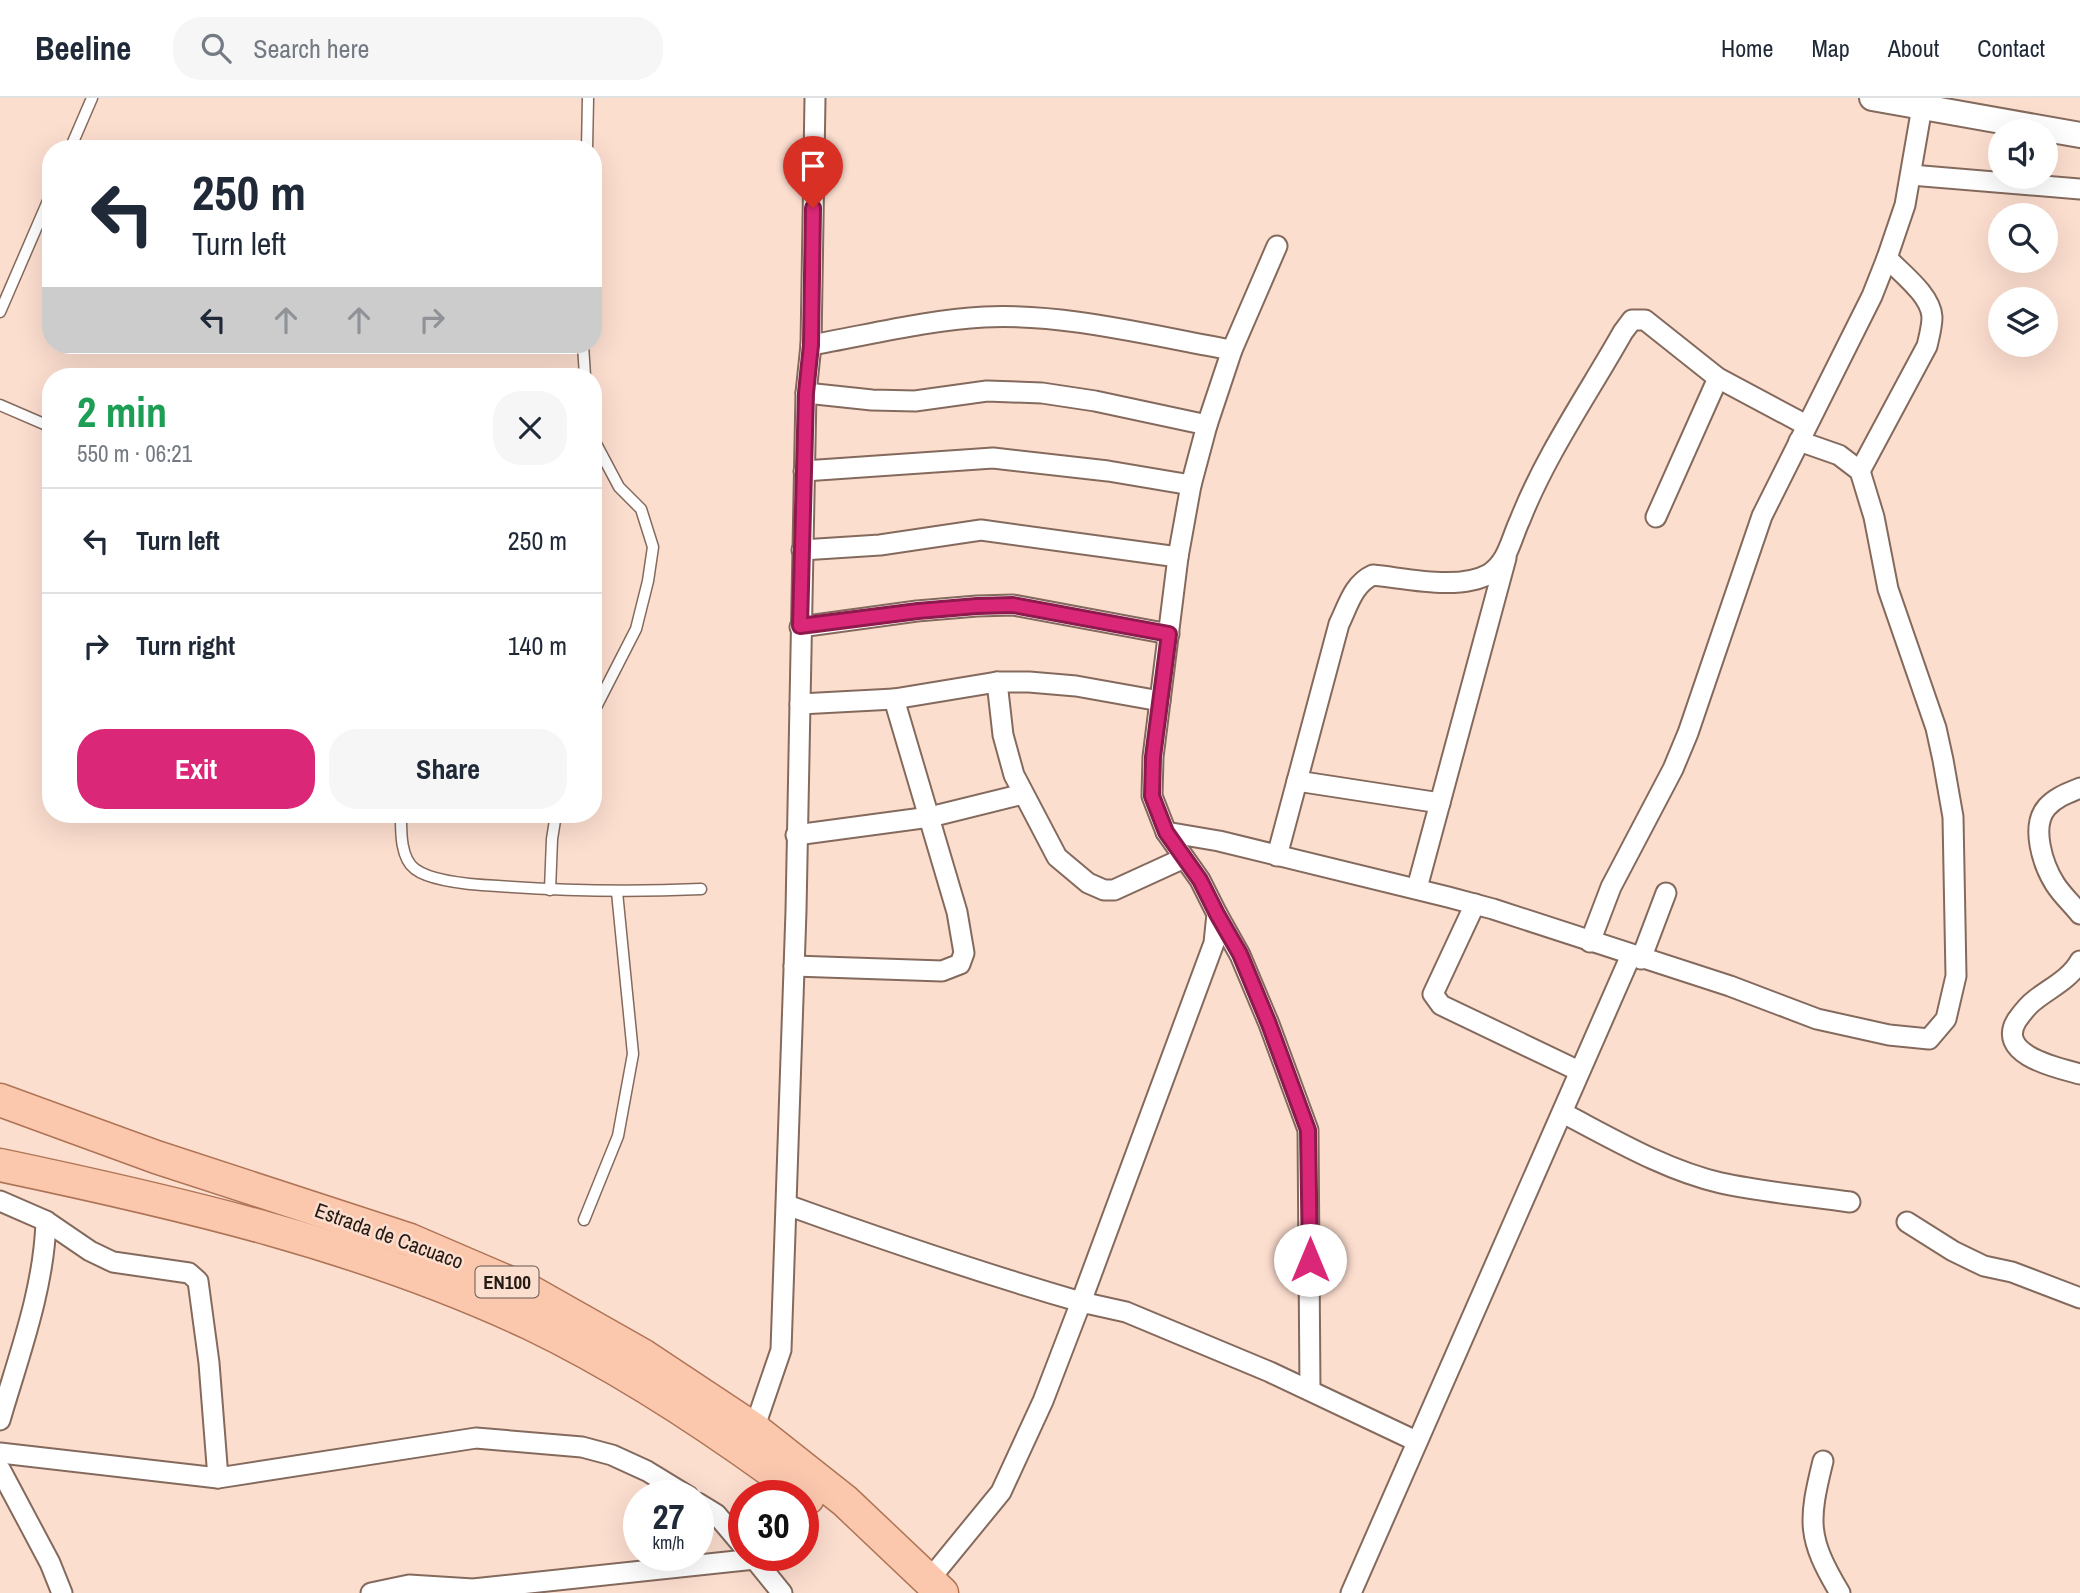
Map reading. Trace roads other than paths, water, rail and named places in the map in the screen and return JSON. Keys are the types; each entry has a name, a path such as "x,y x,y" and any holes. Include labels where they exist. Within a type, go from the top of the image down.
{"main road":[{"name":"Estrada de Cacuaco","path":"0,1100 156,1157 410,1240 531,1292 645,1356 754,1429 845,1501 930,1589"},
{"name":"Estrada de Cacuaco","path":"0,1165 211,1213 374,1261 531,1324 626,1376 744,1450 812,1500 881,1558 930,1589"}],"street":[{"path":"754,1429 781,1350 794,966 806,393 811,345 815,98"},
{"path":"1872,98 2080,135"},
{"path":"1590,942 1611,887 1674,769 1755,534 1872,296 1905,205 1922,107"},
{"path":"1912,176 2080,189"},
{"path":"1277,246 1232,351 1207,425 1191,485 1178,557 1153,757 1152,796 1166,832 1200,880 1240,954 1308,1130 1310,1390"},
{"path":"1860,471 1927,346 1932,314 1923,297 1887,258"},
{"path":"811,345 986,317 1045,319 1232,351"},
{"path":"1166,832 1219,841 1417,888 1730,986 1817,1019 1889,1035 1929,1039 1946,1019 1956,976 1953,817 1936,728 1888,589 1874,517 1860,471 1718,378 1645,320 1632,320 1623,332 1532,488 1507,556 1417,888"},
{"path":"1656,517 1718,378"},
{"path":"806,393 872,400 915,401 987,391 1042,393 1095,401 1207,425"},
{"path":"804,471 993,458 1108,471 1191,485"},
{"path":"802,550 880,545 981,530 1178,557"},
{"path":"1277,856 1339,624 1356,588 1373,575 1441,584 1486,576 1507,556"},
{"path":"800,626 929,610 1013,605 1169,634"},
{"path":"800,704 894,699 997,682 1053,683 1160,701"},
{"path":"997,682 1005,745 1014,775 1057,857 1088,883 1104,890 1114,890 1184,858"},
{"path":"794,966 942,971 960,964 964,953 957,912 894,699"},
{"path":"1297,781 1440,803"},
{"path":"2080,788 2060,796 2045,808 2038,826 2042,855 2055,883 2080,914"},
{"path":"796,835 930,817 1023,794"},
{"path":"1351,1593 1563,1113 1579,1071 1666,893"},
{"path":"1475,904 1433,994 1435,999 1579,1071"},
{"path":"930,1589 1001,1492 1043,1401 1214,943 1217,914"},
{"path":"2080,961 2066,978 2026,1008 2013,1027 2012,1038 2019,1049 2033,1058 2080,1074"},
{"path":"1563,1113 1656,1160 1691,1174 1721,1183 1850,1202"},
{"path":"0,1202 46,1221 90,1251 113,1262 189,1273 198,1281 209,1363 218,1478"},
{"path":"787,1205 891,1243 1081,1301 1126,1312 1310,1390 1416,1441"},
{"path":"0,1420 39,1279 45,1253 46,1221"},
{"path":"1907,1222 1953,1251 1984,1266 2012,1272 2080,1298"},
{"path":"0,1453 218,1478 476,1438 582,1447 612,1455 662,1480"},
{"path":"1823,1461 1812,1505 1814,1536 1821,1560 1840,1593"},
{"path":"0,1469 50,1563 62,1593"},
{"path":"714,1513 728,1528"},
{"path":"371,1593 473,1588 728,1557"},
{"path":"764,1571 782,1593"}],"lane":[{"path":"74,140 92,98"},
{"path":"587,98 587,140"},
{"path":"0,312 42,215"},
{"path":"0,405 42,423"},
{"path":"602,455 619,487 641,509 653,547 636,629 602,695"},
{"path":"401,823 401,836 407,856 415,869 453,881 550,890 701,890"},
{"path":"550,890 555,823"},
{"path":"584,1220 618,1136 633,1054 617,892"}]}
